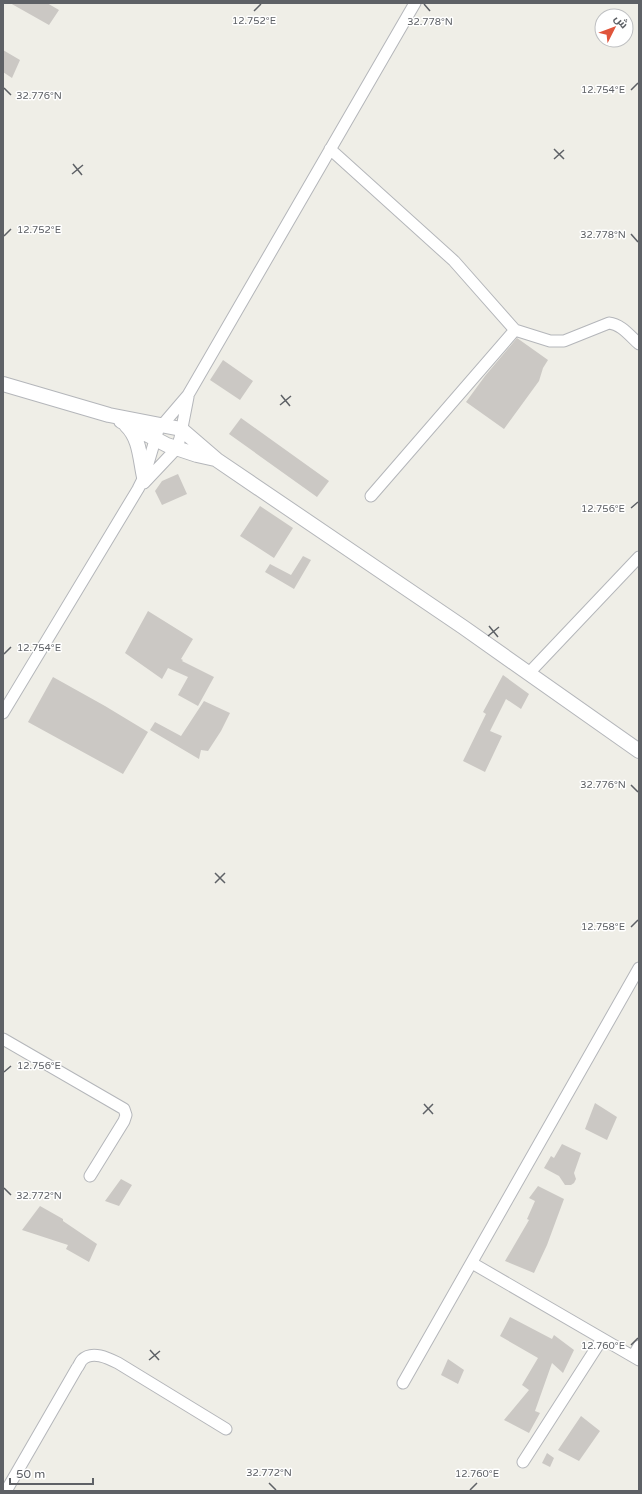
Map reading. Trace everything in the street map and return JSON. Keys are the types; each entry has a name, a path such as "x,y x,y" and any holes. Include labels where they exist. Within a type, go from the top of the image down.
{"street":[{"path":"3,713 141,483 158,430 188,395 414,3"},
{"path":"330,149 449,256 515,330 550,341 564,341 609,324 614,324 619,326 639,344"},
{"path":"371,496 515,330"},
{"path":"3,384 109,415 181,429 217,460 463,627 639,751"},
{"path":"141,483 177,448 188,395"},
{"path":"109,415 155,439 177,448 217,460"},
{"path":"122,422 130,428 140,453 141,483"},
{"path":"529,673 639,557"},
{"path":"403,1383 639,968"},
{"path":"3,1039 124,1109 126,1114 124,1121 90,1176"},
{"path":"472,1263 636,1358 639,1346"},
{"path":"523,1462 602,1339"},
{"path":"6,1491 83,1359 89,1356 97,1355 106,1357 118,1363 226,1429"}],"building":[{"path":"10,3 47,3 59,10 49,25"},
{"path":"3,50 20,60 12,78 3,72"},
{"path":"517,338 548,360 543,368 539,381 504,429 466,402 485,376"},
{"path":"223,360 253,381 240,400 210,380"},
{"path":"241,418 329,481 317,497 229,434"},
{"path":"178,474 187,494 162,505 155,491 162,481"},
{"path":"260,506 293,528 274,558 240,536"},
{"path":"303,556 311,560 294,589 265,572 270,564 291,575"},
{"path":"148,611 193,639 181,659 183,660 182,661 214,677 198,706 178,695 188,677 168,668 162,679 125,653"},
{"path":"503,675 529,694 521,709 506,699 490,731 502,736 485,772 463,761 486,714 483,712"},
{"path":"53,677 148,732 123,774 28,722"},
{"path":"204,701 230,713 221,731 208,751 201,750 199,759 150,730 155,722 181,736"},
{"path":"595,1103 617,1117 607,1140 585,1129"},
{"path":"562,1144 581,1153 574,1173 576,1179 571,1185 565,1185 559,1176 544,1168 551,1156 554,1158"},
{"path":"121,1179 132,1185 119,1206 105,1201"},
{"path":"538,1186 564,1199 547,1245 534,1273 505,1261 529,1220 527,1219 535,1201 529,1198"},
{"path":"40,1206 63,1219 63,1221 97,1244 89,1262 66,1249 68,1245 22,1230"},
{"path":"510,1317 552,1339 554,1335 574,1350 563,1373 552,1363 535,1411 540,1413 529,1433 504,1420 529,1390 522,1385 538,1358 500,1336"},
{"path":"448,1359 464,1370 458,1384 441,1375"},
{"path":"581,1416 600,1431 579,1461 558,1450"},
{"path":"547,1453 554,1458 550,1467 542,1463"}]}
